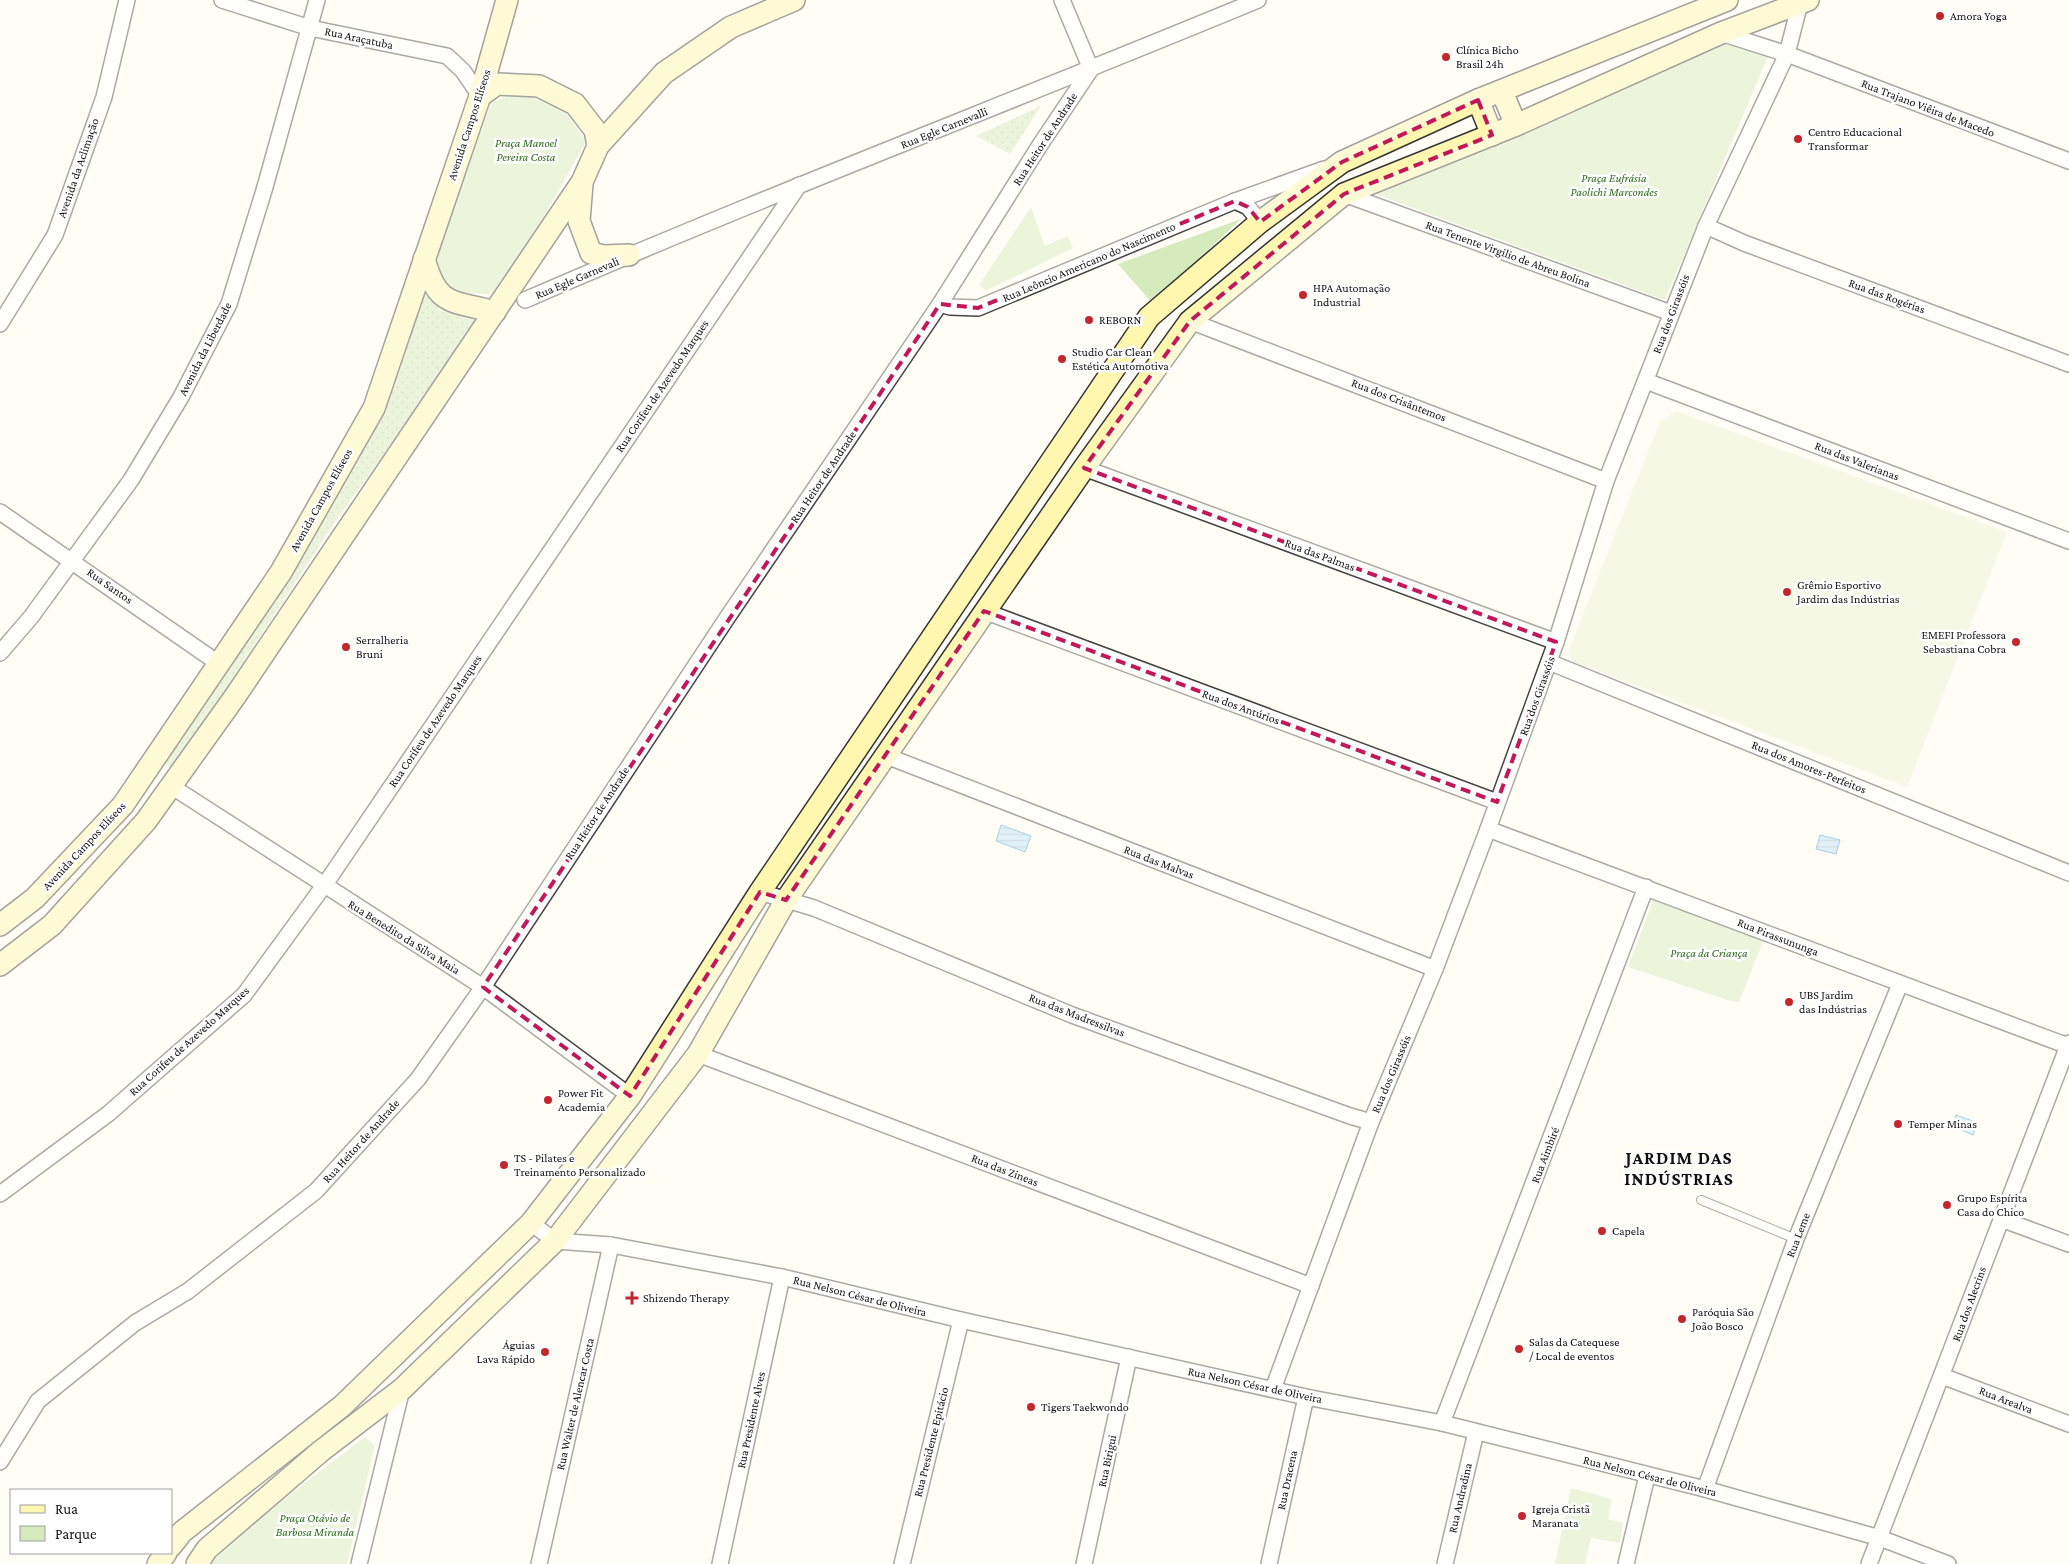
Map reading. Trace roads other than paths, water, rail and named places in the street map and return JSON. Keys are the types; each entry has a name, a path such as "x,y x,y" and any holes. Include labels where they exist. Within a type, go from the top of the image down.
{"main road":[{"name":"Avenida Campos Elíseos","path":"0,925 35,898 124,804 281,572 374,408 480,96 507,0"},
{"path":"0,965 52,925 146,821 234,698 495,312 582,182 598,146 664,73 731,27 794,0"},
{"path":"172,1545 182,1532 342,1406 531,1223 630,1096 760,892 1149,317 1260,222 1342,162 1478,100 1502,92 1727,0"},
{"path":"197,1564 207,1549 283,1484 402,1389 555,1241 698,1054 786,900 984,611 1190,321 1344,194 1516,125 1721,33 1804,2"},
{"path":"480,96 497,84 539,86 575,104 595,130 598,146"},
{"path":"1502,92 1516,125"},
{"path":"1478,100 1492,134"},
{"path":"582,182 579,220 591,253 604,256 630,255"},
{"path":"424,259 431,283 450,303 495,312"},
{"path":"218,663 234,698"},
{"path":"154,760 171,786"}],"street":[{"name":"Rua Araçatuba","path":"222,0 310,28 447,56 463,71 480,96"},
{"name":"Avenida da Liberdade","path":"0,653 31,617 131,480 182,397 229,304 317,0"},
{"path":"1062,0 1091,69"},
{"name":"Rua Egle Carnevalli","path":"630,255 1258,0"},
{"name":"Avenida da Aclimação","path":"0,324 55,235 104,97 123,1"},
{"name":"Rua dos Girassóis","path":"1273,1389 1371,1122 1435,969 1488,829 1556,642 1606,481 1706,226 1788,54 1804,2"},
{"name":"Rua Trajano Viêira de Macedo","path":"1721,33 1788,54 2069,161"},
{"name":"Rua Heitor de Andrade","path":"0,1462 38,1401 134,1323 188,1291 316,1192 418,1078 483,987 726,618 940,304 1040,145 1091,69"},
{"name":"Rua Leôncio Americano do Nascimento","path":"940,304 950,307 978,308 1235,201 1342,162"},
{"name":"Rua Corifeu de Azevedo Marques","path":"0,1194 108,1114 244,995 322,886 799,185"},
{"name":"Rua Tenente Virgilio de Abreu Bolina","path":"1344,194 1671,313"},
{"path":"1235,201 1248,207 1260,222"},
{"name":"Rua das Rogérias","path":"1706,226 1744,243 2069,364"},
{"name":"Rua Egle Garnevali","path":"525,300 630,255"},
{"name":"Rua dos Crisântemos","path":"1190,321 1606,481"},
{"name":"Rua das Valerianas","path":"1646,381 2069,542"},
{"name":"Rua das Palmas","path":"1084,468 1556,642"},
{"name":"Rua Santos","path":"0,512 72,560 218,663"},
{"name":"Rua dos Antúrios","path":"984,611 1497,802"},
{"name":"Rua dos Amores-Perfeitos","path":"1549,662 2069,872"},
{"name":"Rua das Malvas","path":"884,755 1435,969"},
{"name":"Rua Benedito da Silva Maia","path":"171,786 322,886 483,987 630,1096"},
{"name":"Rua Pirassununga","path":"1488,829 1646,887 2068,1049"},
{"name":"Rua Aimbiré","path":"1442,1423 1646,887"},
{"name":"Rua das Madressilvas","path":"760,892 814,908 1072,1015 1371,1122"},
{"name":"Rua Leme","path":"1705,1489 1796,1239 1900,984"},
{"name":"Rua dos Alecrins","path":"1870,1564 2001,1219 2068,1049"},
{"name":"Rua das Zineas","path":"698,1054 1311,1286"},
{"path":"2001,1219 2069,1244"},
{"path":"531,1223 555,1241"},
{"name":"Rua Nelson César de Oliveira","path":"555,1241 611,1245 782,1277 961,1320 1306,1397 1442,1423 1647,1476 1705,1489 1880,1538 1948,1564"},
{"name":"Rua Walter de Alencar Costa","path":"539,1564 611,1245"},
{"name":"Rua Presidente Alves","path":"720,1564 782,1277"},
{"name":"Rua Presidente Epitácio","path":"902,1564 961,1320"},
{"name":"Rua Birigui","path":"1084,1564 1129,1357"},
{"name":"Rua Arealva","path":"1942,1376 2069,1424"},
{"path":"359,1564 402,1389"},
{"name":"Rua Dracena","path":"1269,1564 1306,1397"},
{"name":"Rua Andradina","path":"1444,1564 1476,1432"},
{"path":"1626,1564 1647,1476"}],"lane":[{"path":"1701,1200 1796,1239"}],"water":[{"path":"1001,825 1031,836 1025,852 996,841"},
{"path":"1820,835 1840,840 1836,854 1816,849"},
{"path":"1956,1115 1978,1123 1973,1135 1952,1126"}],"place":[{"name":"Amora Yoga","path":"1940,16"},
{"name":"Clínica Bicho Brasil 24h","path":"1446,57"},
{"name":"Centro Educacional Transformar","path":"1798,139"},
{"name":"HPA Automação Industrial","path":"1303,295"},
{"name":"REBORN","path":"1089,320"},
{"name":"Studio Car Clean Estética Automotiva","path":"1062,359"},
{"name":"Grêmio Esportivo Jardim das Indústrias","path":"1787,592"},
{"name":"EMEFI Professora Sebastiana Cobra","path":"2016,642"},
{"name":"Serralheria Bruni","path":"346,647"},
{"name":"UBS Jardim das Indústrias","path":"1789,1002"},
{"name":"Power Fit Academia","path":"548,1100"},
{"name":"Temper Minas","path":"1898,1124"},
{"name":"TS - Pilates e Treinamento Personalizado","path":"504,1165"},
{"name":"Grupo Espírita Casa do Chico","path":"1947,1205"},
{"name":"Capela","path":"1602,1231"},
{"name":"Shizendo Therapy","path":"632,1298"},
{"name":"Paróquia São João Bosco","path":"1682,1319"},
{"name":"Salas da Catequese / Local de eventos","path":"1519,1349"},
{"name":"Águias Lava Rápido","path":"545,1352"},
{"name":"Tigers Taekwondo","path":"1031,1407"},
{"name":"Igreja Cristã Maranata","path":"1522,1516"}],"district":[{"name":"JARDIM DAS INDÚSTRIAS","path":"1679,1168"}],"park label":[{"name":"Praça Manoel Pereira Costa","path":"526,150"},
{"name":"Praça Eufrásia Paolichi Marcondes","path":"1614,185"},
{"name":"Praça da Criança","path":"1709,953"},
{"name":"Praça Otávio de Barbosa Miranda","path":"315,1525"}]}
